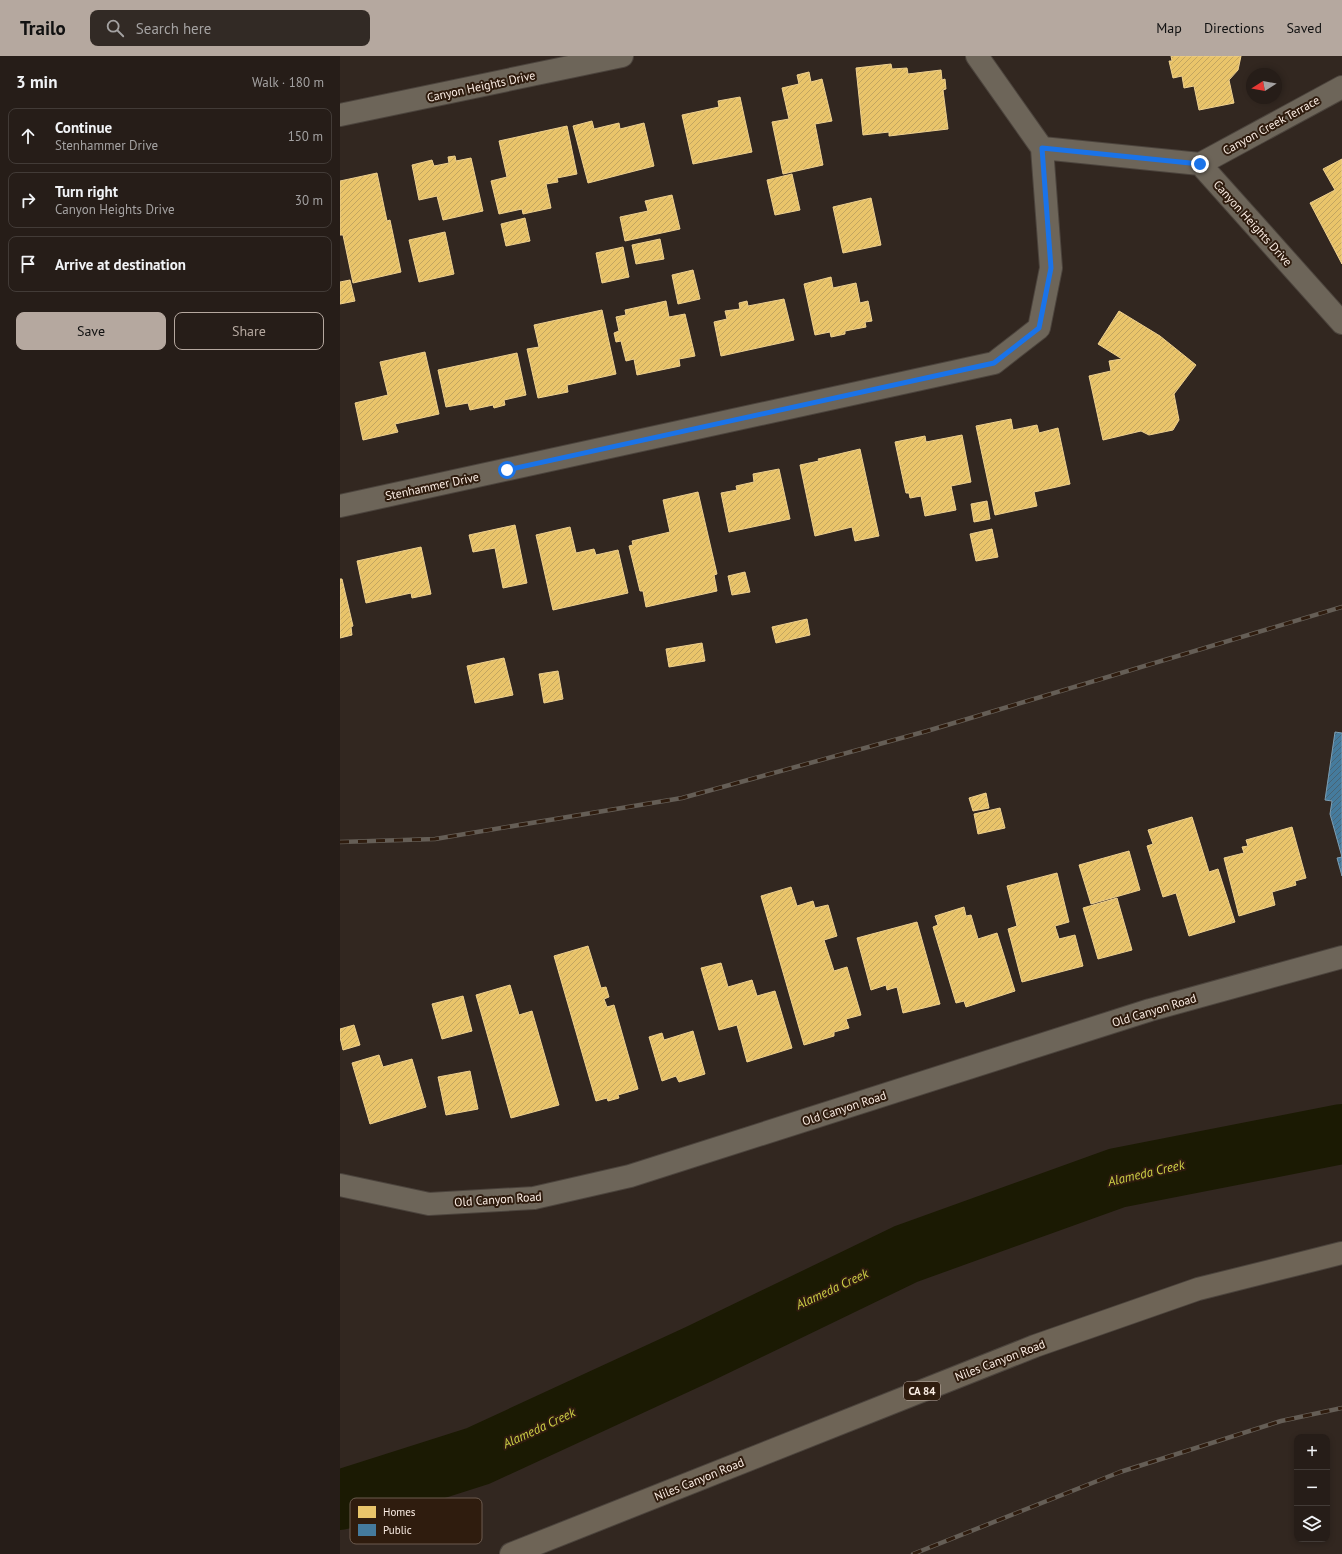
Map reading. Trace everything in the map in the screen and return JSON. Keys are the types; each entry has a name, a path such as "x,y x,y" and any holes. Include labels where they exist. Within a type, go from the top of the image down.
{"main road":[{"name":"Niles Canyon Road","path":"511,1554 1035,1346 1198,1289 1342,1253"}],"street":[{"name":"Canyon Heights Drive","path":"340,115 622,56"},
{"path":"978,56 1042,148 1200,164"},
{"name":"Canyon Creek Terrace","path":"1200,164 1342,87"},
{"name":"Stenhammer Drive","path":"340,506 994,363 1039,328 1051,268 1042,148"},
{"name":"Canyon Heights Drive","path":"1200,164 1342,324"},
{"name":"Old Canyon Road","path":"340,1184 429,1204 534,1198 630,1176 1150,1010 1342,957"}],"building: Homes":[{"path":"1171,56 1241,56 1238,70 1229,80 1234,103 1199,110 1194,86 1184,88 1182,76 1173,78 1169,61 1172,61"},
{"path":"891,64 892,69 907,68 908,74 941,70 942,80 945,79 946,89 943,90 948,129 889,136 889,132 863,135 856,68"},
{"path":"809,72 811,82 822,79 832,121 815,124 823,165 783,174 772,122 789,119 782,88 799,84 797,75"},
{"path":"740,97 752,152 693,164 682,115 719,107 718,101"},
{"path":"592,121 594,129 619,123 620,129 644,123 654,166 588,183 573,126"},
{"path":"567,126 577,174 557,178 558,182 546,184 551,208 523,214 522,209 499,214 491,181 507,177 499,141"},
{"path":"455,156 456,161 471,158 483,211 443,220 437,196 419,200 412,165 432,160 434,166 449,163 448,157"},
{"path":"1342,159 1342,264 1310,203 1335,190 1323,169"},
{"path":"377,173 387,221 390,220 401,272 353,283 343,235 340,235 340,181"},
{"path":"792,174 800,210 775,215 767,180"},
{"path":"672,195 680,229 625,241 620,217 648,211 645,201"},
{"path":"871,198 881,245 843,253 833,207"},
{"path":"525,218 530,241 506,246 501,224"},
{"path":"445,232 454,274 419,282 409,240"},
{"path":"660,239 664,259 636,264 632,245"},
{"path":"623,247 629,277 602,283 596,253"},
{"path":"693,270 700,299 678,304 672,275"},
{"path":"831,277 833,288 856,283 860,303 868,301 872,321 865,322 866,327 845,331 845,334 831,337 830,332 815,335 804,284"},
{"path":"350,280 355,301 340,304 340,282"},
{"path":"784,299 794,340 721,356 714,322 727,319 725,311 740,309 739,303 747,301 748,306"},
{"path":"666,301 669,317 685,314 695,356 679,359 680,366 637,375 634,359 626,361 621,341 616,342 614,333 619,331 616,317 626,315 625,310"},
{"path":"602,310 616,374 567,385 568,392 538,398 527,349 539,347 534,325"},
{"path":"1119,311 1160,336 1196,365 1174,394 1179,420 1173,430 1149,435 1141,431 1103,440 1089,376 1111,371 1109,361 1122,359 1098,344"},
{"path":"425,352 439,414 395,424 398,432 363,440 355,403 388,395 380,362"},
{"path":"517,353 526,395 504,400 505,405 494,408 493,405 470,410 468,403 446,407 438,370"},
{"path":"1011,419 1013,430 1037,425 1039,433 1058,428 1070,484 1034,492 1037,506 995,515 976,426"},
{"path":"962,435 971,482 951,486 956,510 925,516 921,496 910,498 909,493 906,493 895,442 925,436 926,442"},
{"path":"860,449 879,536 855,541 852,527 815,536 800,465"},
{"path":"779,469 790,519 729,532 721,493 737,490 736,486 754,482 753,474"},
{"path":"698,492 717,574 714,575 717,591 646,607 643,591 640,591 629,546 633,545 632,541 670,532 663,500"},
{"path":"987,501 990,519 974,522 971,504"},
{"path":"515,525 527,583 503,588 495,548 473,552 469,535"},
{"path":"570,527 576,553 594,549 596,555 618,550 628,593 553,610 536,535"},
{"path":"992,529 998,557 976,561 970,534"},
{"path":"421,547 431,594 412,598 411,593 366,603 357,561"},
{"path":"745,572 750,592 732,595 728,576"},
{"path":"340,579 342,579 353,626 351,627 352,635 340,638"},
{"path":"807,619 810,635 776,643 772,627"},
{"path":"702,643 705,661 669,667 666,649"},
{"path":"504,658 513,695 475,703 467,666"},
{"path":"558,671 563,699 544,703 539,674"},
{"path":"986,793 989,808 973,811 969,798"},
{"path":"1000,808 1005,828 978,834 974,814"},
{"path":"1192,817 1209,872 1218,869 1235,922 1189,936 1176,893 1163,897 1147,846 1153,844 1148,830"},
{"path":"1292,827 1306,878 1295,881 1296,885 1272,892 1275,905 1239,916 1224,858 1244,853 1242,847 1248,846 1246,840"},
{"path":"1129,851 1140,890 1091,904 1079,865"},
{"path":"1057,873 1069,922 1055,926 1059,939 1075,935 1083,966 1022,982 1008,929 1017,926 1007,886"},
{"path":"791,887 797,906 813,901 815,908 828,905 837,936 824,940 834,971 847,967 861,1015 846,1019 849,1028 834,1032 834,1036 804,1045 761,896"},
{"path":"1117,898 1132,950 1098,959 1083,908"},
{"path":"964,907 966,916 971,915 978,939 997,933 1015,991 966,1007 964,1001 956,1003 933,927 938,925 935,916"},
{"path":"917,922 940,1004 903,1013 897,987 887,990 886,985 871,990 857,938"},
{"path":"588,946 601,988 606,987 609,997 604,999 607,1007 614,1005 638,1089 618,1095 619,1098 608,1101 607,1098 596,1101 554,956"},
{"path":"721,963 728,987 752,980 757,996 775,991 792,1048 747,1062 737,1025 719,1030 701,968"},
{"path":"510,985 519,1015 532,1011 559,1105 511,1118 476,995"},
{"path":"463,996 472,1031 442,1039 432,1004"},
{"path":"354,1025 360,1045 343,1050 340,1029"},
{"path":"693,1031 705,1074 679,1082 676,1076 662,1081 649,1037 662,1033 664,1040"},
{"path":"379,1055 383,1067 412,1059 426,1107 370,1124 352,1063"},
{"path":"470,1071 478,1109 446,1115 438,1077"}],"building: Public":[{"path":"1335,732 1342,733 1342,857 1330,814 1332,801 1325,800"},
{"path":"1342,857 1342,876 1337,858"}],"waterway":[{"name":"Alameda Creek","path":"340,1500 478,1456 699,1354 906,1254 1117,1178 1342,1134"}],"railway":[{"path":"340,842 435,839 682,798 927,731 1342,607"},
{"path":"913,1554 1120,1472 1281,1421 1342,1408"}],"route":[{"path":"507,470 994,363 1039,328 1051,268 1042,148 1200,164"}]}
